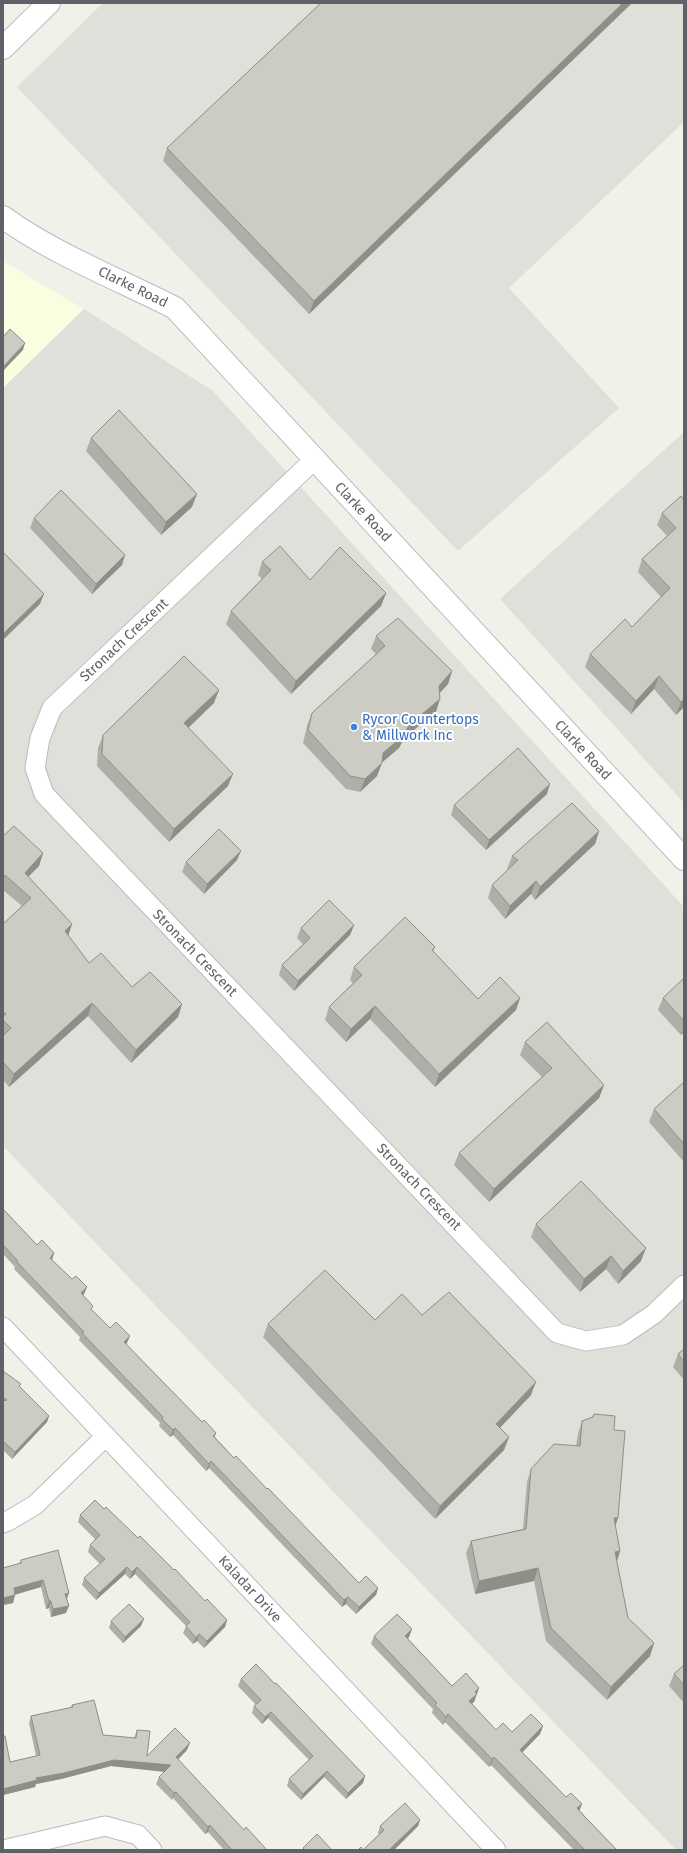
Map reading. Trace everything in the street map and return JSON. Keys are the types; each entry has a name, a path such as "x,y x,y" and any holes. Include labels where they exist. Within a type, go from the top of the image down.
{"main road":[{"path":"3,48 49,3"},
{"name":"Clarke Road","path":"7,223 175,308 684,858"}],"street":[{"name":"Stronach Crescent","path":"315,459 52,708 40,738 35,768 44,794 558,1333 586,1341 623,1335 654,1314 684,1286"},
{"name":"Kaladar Drive","path":"3,1327 487,1847"},
{"path":"3,1523 8,1522 36,1505 106,1436"},
{"path":"3,1850 104,1826 138,1835 152,1850"}],"shaded area":[{"path":"103,3 684,3 684,122 509,288 619,408 458,551 17,87"},
{"path":"3,261 84,309 3,388"},
{"path":"84,309 213,391 684,907 684,1850 676,1850 3,1146 3,388"},
{"path":"684,432 684,803 500,599"}],"building":[{"path":"321,3 623,3 314,301 167,148"},
{"path":"10,329 25,343 3,367 3,337"},
{"path":"119,410 197,494 166,522 91,438"},
{"path":"61,490 125,555 96,584 34,518"},
{"path":"681,496 684,500 684,699 681,702 659,676 636,701 590,654 625,619 632,627 670,588 642,559 676,528 662,513"},
{"path":"280,546 310,580 340,547 386,593 296,681 231,611 271,570 262,562"},
{"path":"3,552 44,594 3,634"},
{"path":"398,618 452,671 439,686 440,699 409,725 404,735 383,753 382,763 365,779 350,776 308,730 312,713 385,646 376,636"},
{"path":"184,656 219,690 184,723 233,774 174,829 102,754 103,735"},
{"path":"518,748 550,784 489,840 454,805"},
{"path":"572,803 599,831 540,887 536,881 510,906 492,885 518,860 512,856"},
{"path":"14,826 43,853 25,873 72,924 65,931 89,963 101,953 132,987 150,972 182,1004 136,1050 92,1003 14,1074 3,1062 3,1036 11,1028 3,1020 3,1016 6,1014 3,1011 3,924 31,898 5,875 3,879 3,836"},
{"path":"219,829 241,851 207,884 186,862"},
{"path":"329,900 354,925 298,981 282,965 310,938 301,928"},
{"path":"405,917 435,947 432,950 478,999 500,977 520,998 439,1074 375,1006 351,1029 329,1007 362,975 354,967"},
{"path":"684,978 684,1021 663,998"},
{"path":"547,1022 604,1085 494,1189 459,1153 552,1068 525,1042"},
{"path":"684,1082 684,1144 654,1109"},
{"path":"581,1181 646,1248 623,1271 611,1256 584,1279 536,1224"},
{"path":"3,1209 37,1245 42,1240 54,1253 50,1258 72,1279 76,1276 87,1287 81,1293 93,1306 91,1309 110,1328 116,1322 130,1336 124,1342 202,1422 204,1420 216,1433 213,1436 234,1458 236,1456 267,1489 268,1488 359,1583 366,1576 378,1588 359,1607 348,1597 344,1600 211,1461 209,1464 175,1428 173,1430 162,1419 163,1417 82,1333 84,1332 17,1262 18,1261 3,1245"},
{"path":"325,1270 375,1320 402,1294 422,1315 449,1292 536,1382 496,1424 509,1437 440,1506 268,1324"},
{"path":"684,1349 684,1362 678,1354"},
{"path":"3,1371 21,1384 19,1386 49,1416 15,1452 3,1441 3,1401 7,1400 3,1397"},
{"path":"594,1414 615,1416 614,1430 625,1431 618,1518 614,1518 620,1551 615,1552 628,1618 654,1643 611,1687 551,1628 538,1568 479,1581 471,1541 526,1529 531,1469 554,1444 580,1446 582,1421 593,1417"},
{"path":"95,1500 104,1509 106,1507 138,1538 140,1536 174,1570 175,1569 205,1601 207,1599 227,1620 207,1641 199,1634 196,1638 186,1626 190,1622 137,1567 132,1572 127,1567 99,1593 84,1578 105,1559 90,1545 100,1535 80,1515"},
{"path":"58,1550 69,1593 65,1594 69,1606 53,1609 43,1580 14,1588 15,1595 3,1598 3,1568 21,1563 21,1560"},
{"path":"129,1604 144,1619 125,1637 111,1621"},
{"path":"397,1614 412,1629 405,1636 452,1686 466,1673 479,1688 475,1692 477,1694 469,1701 496,1730 503,1723 512,1732 531,1714 543,1726 520,1750 566,1797 571,1793 582,1804 577,1808 617,1850 585,1850 494,1757 492,1759 448,1714 446,1717 435,1705 437,1703 374,1636"},
{"path":"256,1664 365,1776 348,1793 327,1771 303,1794 289,1779 313,1756 271,1712 265,1717 254,1706 261,1700 241,1679"},
{"path":"684,1665 684,1685 674,1674"},
{"path":"94,1700 103,1735 136,1738 137,1730 150,1731 147,1756 175,1728 190,1743 176,1757 244,1830 246,1827 267,1850 232,1850 210,1825 208,1827 176,1792 174,1793 159,1777 171,1765 114,1760 64,1773 36,1778 37,1780 3,1789 3,1736 5,1736 10,1762 40,1755 31,1716 73,1707 72,1705"},
{"path":"405,1803 420,1820 390,1850 363,1850 384,1830 380,1826"},
{"path":"317,1834 332,1850 305,1850 303,1848"}],"place":[{"name":"Rycor Countertops & Millwork Inc","path":"354,727"}]}
